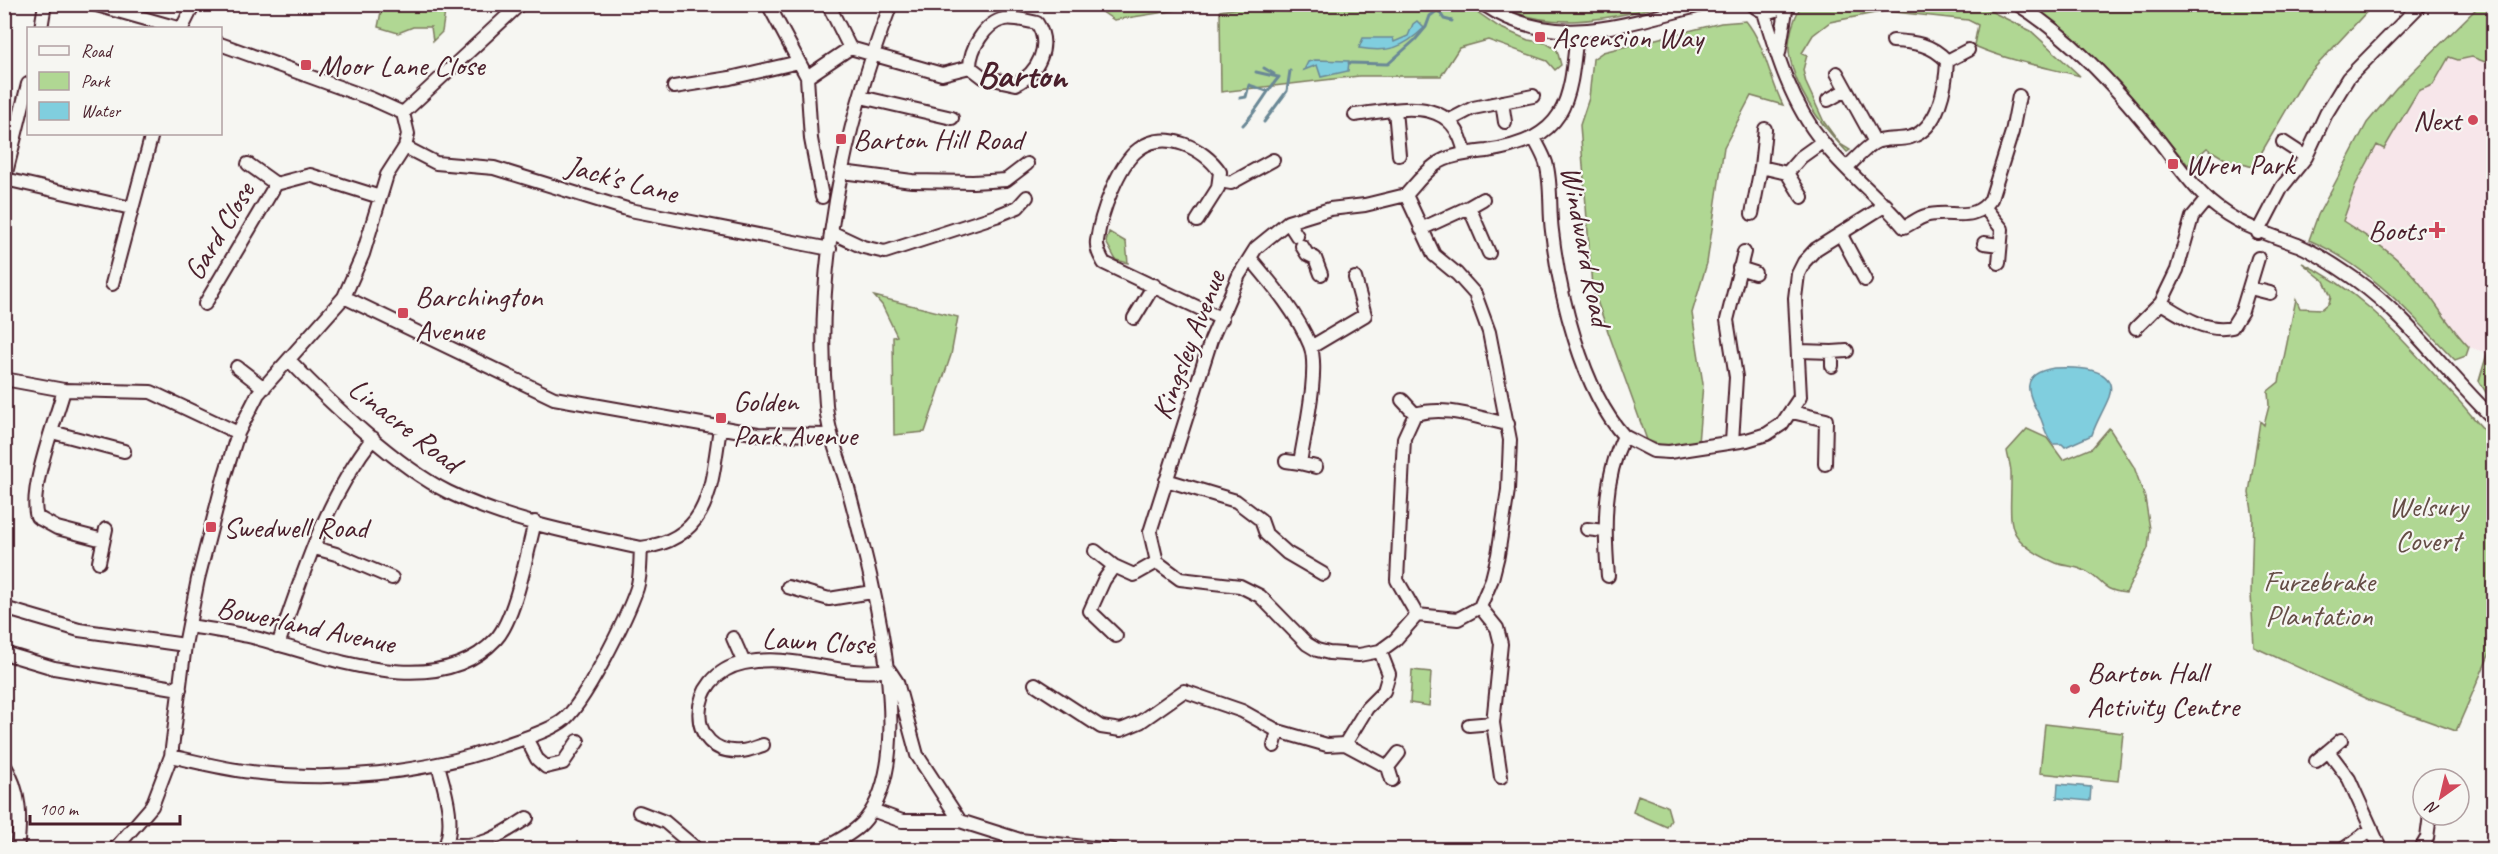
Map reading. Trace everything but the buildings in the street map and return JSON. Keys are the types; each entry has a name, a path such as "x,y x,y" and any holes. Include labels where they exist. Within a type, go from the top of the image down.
{"street":[{"path":"41,27 45,4"},
{"path":"93,4 174,27"},
{"path":"182,27 194,4"},
{"path":"404,116 520,4"},
{"path":"768,4 807,77 811,140 822,197"},
{"path":"828,4 850,48 942,74 970,67"},
{"path":"822,849 853,832 872,810 882,791 887,770 891,722 889,670 848,486 831,435 826,405 824,308 831,232 842,171 872,54 891,4"},
{"path":"1483,4 1528,27 1545,31 1577,32 1601,29 1705,4"},
{"path":"1752,4 1764,12 1777,11 1787,4"},
{"path":"1778,57 1787,4"},
{"path":"2017,4 2066,42 2116,90 2207,199 2234,220 2258,233 2300,246 2356,281 2399,317 2493,419"},
{"path":"2258,233 2282,187 2306,157 2326,114 2348,78 2421,4"},
{"path":"1764,12 1778,57 1799,104 1822,142 1886,205 1907,232 1925,216 1970,215 1985,208 1991,199 2012,132 2019,96"},
{"path":"1004,19 1037,23 1045,45 1036,69 1026,79 1016,84 1001,82 983,77 970,67 970,58 990,26 1004,19"},
{"path":"1417,615 1458,619 1480,607 1498,555 1508,490 1508,424 1489,332 1475,294 1457,274 1434,255 1420,230 1406,195 1436,164 1465,154 1513,147 1534,138 1557,120 1572,88 1577,32"},
{"path":"1893,41 1926,45 1947,61"},
{"path":"119,848 152,806 171,756 185,645 211,527 238,433 264,388 344,297 363,254 387,175 405,147 408,134 404,116 372,99 222,45"},
{"path":"807,77 850,48"},
{"path":"1947,61 1968,50"},
{"path":"1846,168 1875,142 1911,137 1921,131 1934,117 1941,97 1947,61"},
{"path":"674,87 730,78 799,62"},
{"path":"1837,73 1875,142"},
{"path":"27,88 5,180 131,208"},
{"path":"1828,100 1846,90"},
{"path":"1450,120 1473,108 1533,96"},
{"path":"861,97 952,118"},
{"path":"1502,102 1505,122"},
{"path":"1355,115 1395,110 1424,110 1450,120 1461,136 1465,154"},
{"path":"1395,110 1399,155"},
{"path":"1752,214 1765,129"},
{"path":"1998,129 2012,132"},
{"path":"112,284 152,135"},
{"name":"Windward Road","path":"1534,138 1546,163 1552,233 1562,289 1571,321 1593,391 1624,436"},
{"path":"1197,221 1220,181 1220,172 1202,153 1191,146 1168,141 1153,142 1139,148 1127,161 1110,195 1096,242 1098,254 1104,263 1222,318"},
{"path":"1787,173 1802,157 1822,142"},
{"path":"2283,142 2306,157"},
{"name":"Jack's Lane","path":"405,147 436,163 494,168 630,210 830,249"},
{"path":"1220,181 1231,183 1273,160"},
{"name":"Gard Close","path":"248,164 276,184"},
{"path":"842,171 912,180 973,182 1006,180 1027,164"},
{"path":"1761,167 1787,173 1802,198"},
{"name":"Gard Close","path":"205,304 276,184 310,174 380,197"},
{"name":"Kingsley Avenue","path":"1157,562 1150,532 1166,480 1211,340 1239,275 1256,248 1288,222 1330,209 1365,205 1406,195"},
{"path":"831,232 863,247 885,252 953,228 996,216 1018,207 1027,197"},
{"path":"1420,230 1483,199"},
{"path":"2136,328 2161,303 2177,270 2192,217 2207,199"},
{"path":"1608,576 1604,531 1613,459 1624,436 1653,451 1661,451 1732,442 1767,434 1782,424 1800,397 1800,351 1795,298 1798,274 1804,262 1816,249 1886,205"},
{"path":"1469,207 1489,253"},
{"path":"1985,208 2002,229 1999,263"},
{"path":"1288,222 1307,254 1315,258 1321,274"},
{"path":"1841,235 1865,280"},
{"path":"1984,243 2000,245"},
{"path":"1732,442 1736,377 1727,320 1744,252"},
{"path":"1250,258 1277,290 1311,346 1313,383 1300,463"},
{"path":"1857,265 1868,258"},
{"path":"2161,303 2188,319 2221,330 2232,327 2238,321 2258,258"},
{"path":"1739,268 1755,273"},
{"path":"1311,346 1365,315 1355,278"},
{"path":"1134,318 1154,285"},
{"path":"2250,288 2270,293"},
{"path":"344,297 554,398 720,428 789,436 831,435"},
{"path":"1800,351 1847,351"},
{"path":"1832,352 1832,366"},
{"name":"Linacre Road","path":"290,360 373,438 444,490 465,500 535,522 641,548"},
{"path":"237,367 264,388"},
{"path":"4,379 64,390 151,392 238,433"},
{"path":"64,390 34,502 37,517 57,528 105,535 99,562"},
{"path":"1402,400 1415,414"},
{"path":"1415,414 1442,410 1508,424"},
{"path":"1792,412 1826,420 1825,464"},
{"path":"1415,414 1404,438 1397,580 1417,615"},
{"path":"171,756 249,772 289,776 343,775 438,765 526,738 563,721 591,685 638,586 641,548 655,546 680,536 700,516 708,499 720,428"},
{"path":"52,432 124,451"},
{"path":"278,645 324,520 353,464 373,438"},
{"path":"1286,461 1316,467"},
{"path":"1166,480 1236,501 1261,520 1266,534 1287,552 1323,574"},
{"name":"Bowerland Avenue","path":"189,626 391,672 459,666 497,638 508,620 535,522"},
{"path":"1587,529 1604,531"},
{"path":"315,548 336,554 392,578"},
{"path":"1095,551 1114,566 1134,576 1157,562 1180,579 1240,586 1260,596 1317,650 1359,655 1380,651 1395,640 1417,615"},
{"path":"1114,566 1104,580 1090,611 1116,636"},
{"path":"788,587 829,599 872,592"},
{"path":"1480,607 1497,628 1501,644 1493,723 1501,777"},
{"path":"4,608 79,630 185,645"},
{"name":"Lawn Close","path":"734,638 744,663"},
{"path":"1345,744 1367,708 1384,691 1389,674 1380,651"},
{"path":"4,653 54,668 180,689"},
{"name":"Lawn Close","path":"763,745 741,751 722,748 708,740 701,727 699,709 702,693 711,680 727,669 744,663 793,661 842,672 868,673 889,670"},
{"path":"889,670 897,682 917,755 960,821"},
{"path":"1035,684 1101,727 1121,730 1140,722 1184,691 1242,711 1278,731 1327,745 1345,744 1388,767 1392,780"},
{"path":"1469,725 1493,723"},
{"path":"1274,746 1278,731"},
{"path":"526,738 537,759 546,767 563,763 578,741"},
{"path":"2316,761 2341,740"},
{"path":"2328,751 2349,779 2381,849"},
{"path":"1388,767 1399,753"},
{"path":"4,764 15,782 20,798 18,849"},
{"path":"438,765 449,815 445,847 483,844 527,818"},
{"path":"872,810 902,821 960,821 1023,845 1112,849"},
{"path":"639,812 665,822 698,849"},
{"path":"2420,849 2427,838 2428,827"},
{"path":"2342,849 2372,829"}],"shaded area":[{"path":"2449,56 2458,60 2472,57 2493,65 2494,326 2489,326 2487,353 2469,347 2459,337 2405,266 2343,222 2356,184 2377,145 2384,149 2418,91 2433,85"}],"green space":[{"path":"1265,4 1467,5 1499,27 1528,40 1546,43 1557,50 1561,65 1555,70 1547,61 1488,40 1459,48 1441,76 1359,76 1221,92 1220,11"},
{"path":"380,5 446,5 442,32 433,41 431,27 413,27 398,33 378,27 382,7"},
{"path":"1092,5 1210,5 1114,20"},
{"path":"1500,5 1666,5 1604,18 1561,21 1520,14"},
{"path":"1801,5 1978,5 2031,31 2080,76 2015,60 1977,47 1974,45 1978,25 1968,20 1885,11 1830,22 1813,35 1802,53 1807,55 1803,70 1806,83 1824,122 1840,144 1850,150 1847,152 1829,132 1812,109 1793,71 1789,44 1793,23"},
{"path":"2033,5 2373,5 2305,78 2253,167 2225,159 2207,148 2188,165 2120,83"},
{"path":"2480,5 2493,5 2493,65 2472,57 2458,60 2449,57 2433,85 2418,91 2384,149 2377,145 2356,184 2343,221 2388,252 2420,283 2469,347 2466,356 2455,360 2388,292 2370,277 2351,263 2309,240 2318,215 2367,123 2396,88"},
{"path":"1746,21 1758,40 1783,105 1751,96 1724,147 1707,263 1692,313 1703,384 1698,443 1663,446 1647,440 1592,287 1580,125 1589,98 1593,59 1603,52 1721,23"},
{"path":"1109,232 1126,242 1128,263 1116,260 1106,242"},
{"path":"2302,263 2326,275 2368,306 2493,438 2493,646 2456,731 2369,700 2254,647 2251,594 2253,517 2249,493 2260,421 2264,425 2269,406 2268,391 2279,382 2296,299 2300,308 2322,309 2329,303 2331,296 2324,281"},
{"path":"874,296 958,317 951,355 925,432 894,435 893,337 897,336 882,305"},
{"path":"2489,326 2493,326 2493,404 2479,381 2489,347"},
{"path":"2109,428 2134,467 2145,498 2150,529 2148,548 2126,593 2110,589 2090,573 2056,563 2025,546 2017,537 2011,517 2011,470 2007,451 2027,429 2047,438 2063,460 2092,448"},
{"path":"1412,670 1431,672 1429,706 1410,703"},
{"path":"2045,724 2123,733 2118,781 2040,773"},
{"path":"1638,795 1667,806 1671,820 1667,827 1633,812"}],"water":[{"path":"1417,21 1424,28 1402,44 1379,50 1359,48 1363,38 1393,38 1394,42 1408,36 1413,24"},
{"path":"1315,60 1349,61 1348,71 1321,77 1317,65 1304,70 1308,62"},
{"path":"2054,368 2082,369 2101,374 2108,379 2111,387 2109,397 2092,435 2065,447 2062,444 2053,444 2051,441 2032,401 2029,386 2030,380 2035,375"},
{"path":"2058,784 2091,787 2090,801 2057,798"}],"waterway":[{"path":"1349,63 1388,64 1415,40 1426,27 1430,16 1438,10 1444,19 1452,21"},
{"path":"1264,68 1274,74"},
{"path":"1264,122 1287,91 1290,71"},
{"path":"1256,72 1278,77"},
{"path":"1243,125 1279,77"},
{"path":"1240,98 1246,97 1249,85 1267,91"}],"place":[{"name":"Ascension Way","path":"1540,37"},
{"name":"Moor Lane Close","path":"306,65"},
{"name":"Next","path":"2473,120"},
{"name":"Barton Hill Road","path":"841,139"},
{"name":"Wren Park","path":"2173,164"},
{"name":"Boots","path":"2437,230"},
{"name":"Barchington Avenue","path":"403,313"},
{"name":"Golden Park Avenue","path":"721,418"},
{"name":"Swedwell Road","path":"211,527"},
{"name":"Barton Hall Activity Centre","path":"2075,689"}],"district":[{"name":"Barton","path":"1022,75"}],"park label":[{"name":"Welsury Covert","path":"2428,523"},
{"name":"Furzebrake Plantation","path":"2319,598"}]}
